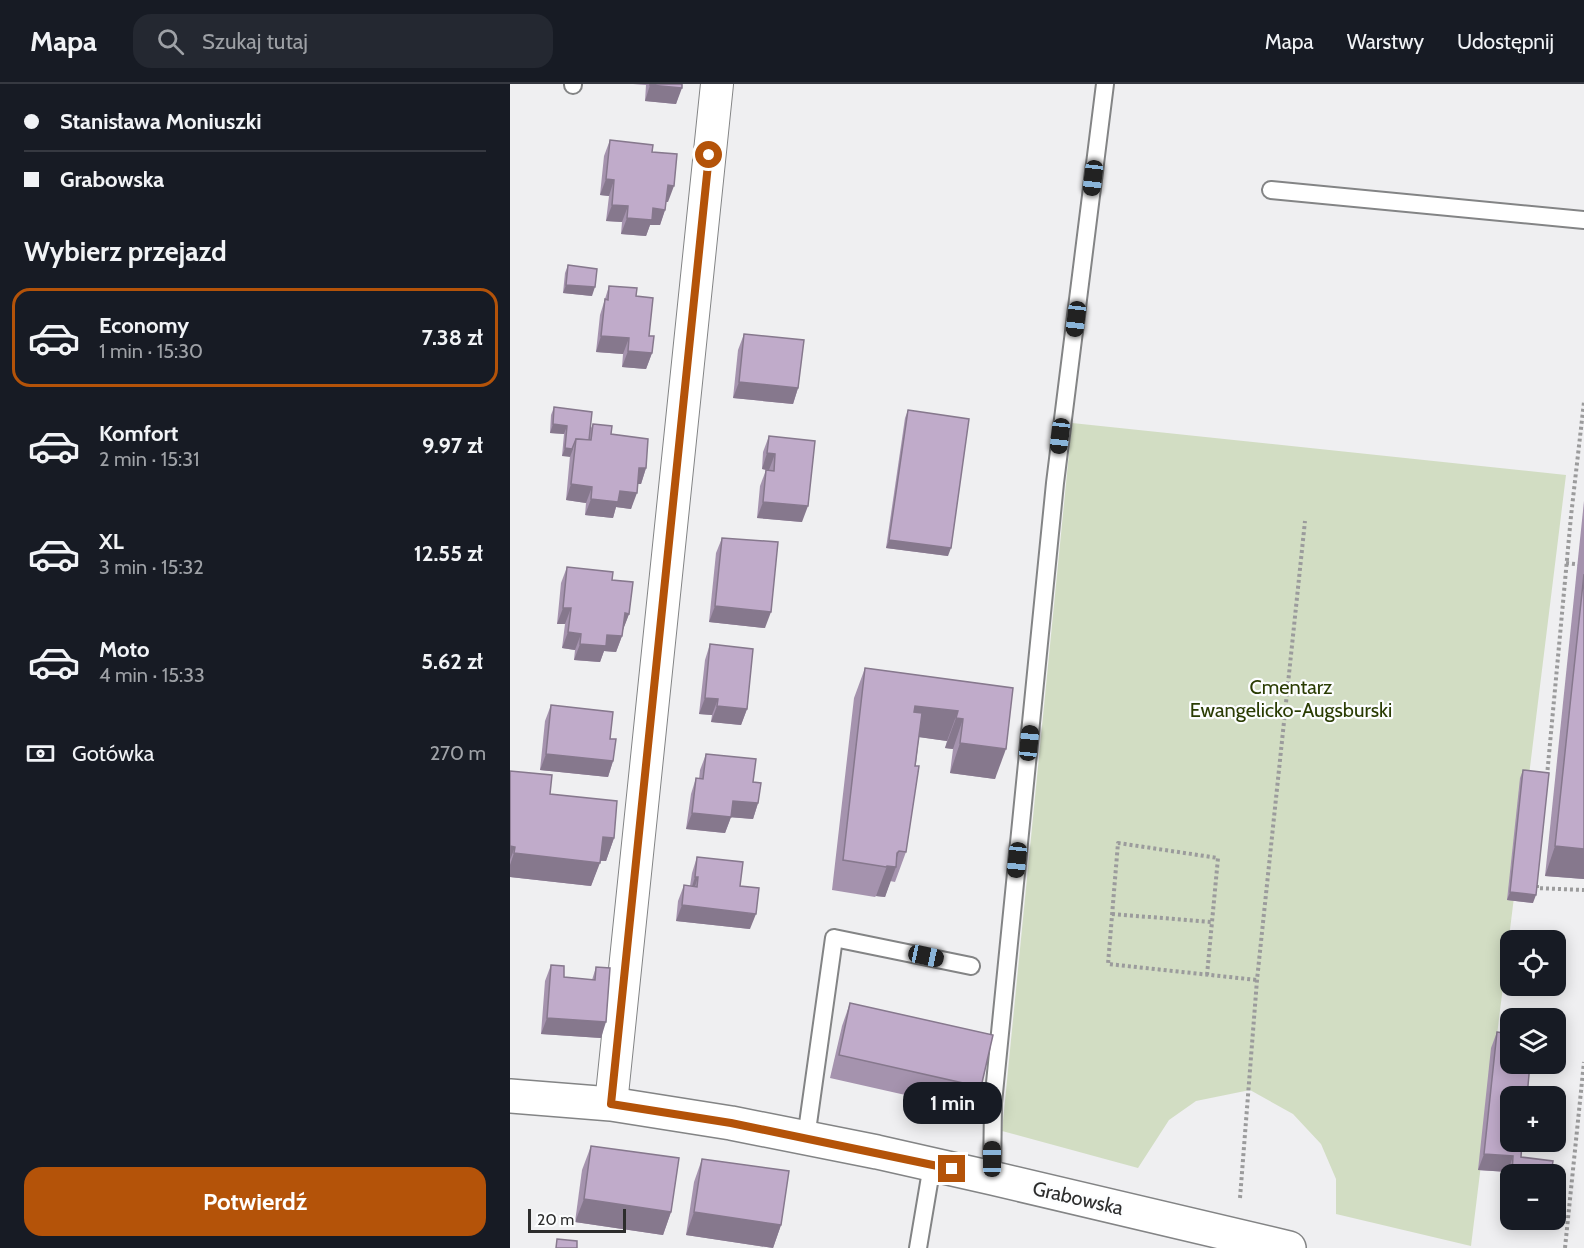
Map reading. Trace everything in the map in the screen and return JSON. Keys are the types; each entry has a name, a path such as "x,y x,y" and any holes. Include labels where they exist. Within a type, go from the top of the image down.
{"street":[{"path":"611,1104 717,84"},
{"name":"Grabowska","path":"510,1096 611,1104 731,1123 992,1178 1289,1248"}],"lane":[{"path":"992,1178 993,1103 1055,483 1105,84"},
{"path":"1271,190 1584,220"},
{"path":"806,1138 834,938 971,966"},
{"path":"918,1248 932,1165"}],"path":[{"path":"1546,784 1566,563 1584,402"},
{"path":"1240,1198 1257,980 1305,521"},
{"path":"1566,563 1584,565"},
{"path":"1207,975 1218,858 1118,843 1108,964 1207,975 1257,980"},
{"path":"1538,876 1537,888 1584,890"},
{"path":"1112,914 1212,922"},
{"path":"1565,1248 1584,1062"}],"green space":[{"name":"Cmentarz Ewangelicko-Augsburski","path":"1072,423 1566,475 1510,930 1500,930 1500,996 1502,996 1471,1246 1336,1214 1336,1179 1321,1144 1293,1114 1250,1090 1196,1101 1169,1120 1138,1168 1002,1131"}],"building":[{"path":"682,84 682,88 650,85"},
{"path":"610,140 653,145 652,152 677,154 674,186 668,185 665,210 653,208 652,220 627,218 628,206 612,205 614,180 606,179"},
{"path":"568,265 597,269 595,287 566,285"},
{"path":"609,286 637,288 636,296 653,298 649,336 654,336 652,353 628,351 629,338 601,336 605,299 608,300"},
{"path":"744,334 804,340 798,388 739,382"},
{"path":"554,407 592,412 589,440 576,439 572,449 565,448 567,426 553,424"},
{"path":"908,410 969,419 951,548 889,540"},
{"path":"593,424 612,426 611,434 648,439 646,468 639,468 637,493 620,491 618,502 591,499 592,487 571,484 576,439 591,440"},
{"path":"769,436 815,441 808,506 763,502 766,470 774,471 775,454 767,453"},
{"path":"722,538 778,542 771,612 715,606"},
{"path":"567,567 613,572 612,580 633,582 629,614 625,613 622,636 607,635 606,646 580,644 581,634 568,632 571,608 563,608"},
{"path":"1584,574 1584,849 1555,846"},
{"path":"710,644 753,649 747,709 717,706 718,699 705,698"},
{"path":"865,668 1013,688 1006,749 960,743 963,719 956,718 958,711 915,706 914,712 922,713 915,766 919,766 906,852 897,853 896,867 843,860"},
{"path":"551,705 613,712 610,739 616,739 613,761 546,754"},
{"path":"706,754 756,759 753,782 761,783 758,803 733,801 731,817 692,813 696,778 703,779"},
{"path":"1523,770 1549,773 1536,895 1510,892"},
{"path":"510,771 552,775 550,794 617,801 614,838 603,837 600,863 514,853 515,847 510,846"},
{"path":"697,857 743,862 740,886 759,888 756,914 682,905 684,885 697,887 698,877 695,877"},
{"path":"551,965 564,966 564,977 595,980 596,967 610,968 606,1022 547,1018"},
{"path":"850,1003 993,1035 981,1087 839,1055"},
{"path":"1497,1032 1500,1032 1500,1074 1529,1074 1528,1086 1500,1086 1500,1152 1521,1152 1521,1157 1553,1161 1553,1164 1513,1164 1513,1156 1484,1154"},
{"path":"591,1146 679,1158 671,1212 584,1199"},
{"path":"702,1159 789,1171 781,1225 694,1212"},
{"path":"557,1239 577,1241 577,1248 556,1248"}],"route":[{"path":"709,155 611,1104 731,1123 952,1169"}]}
